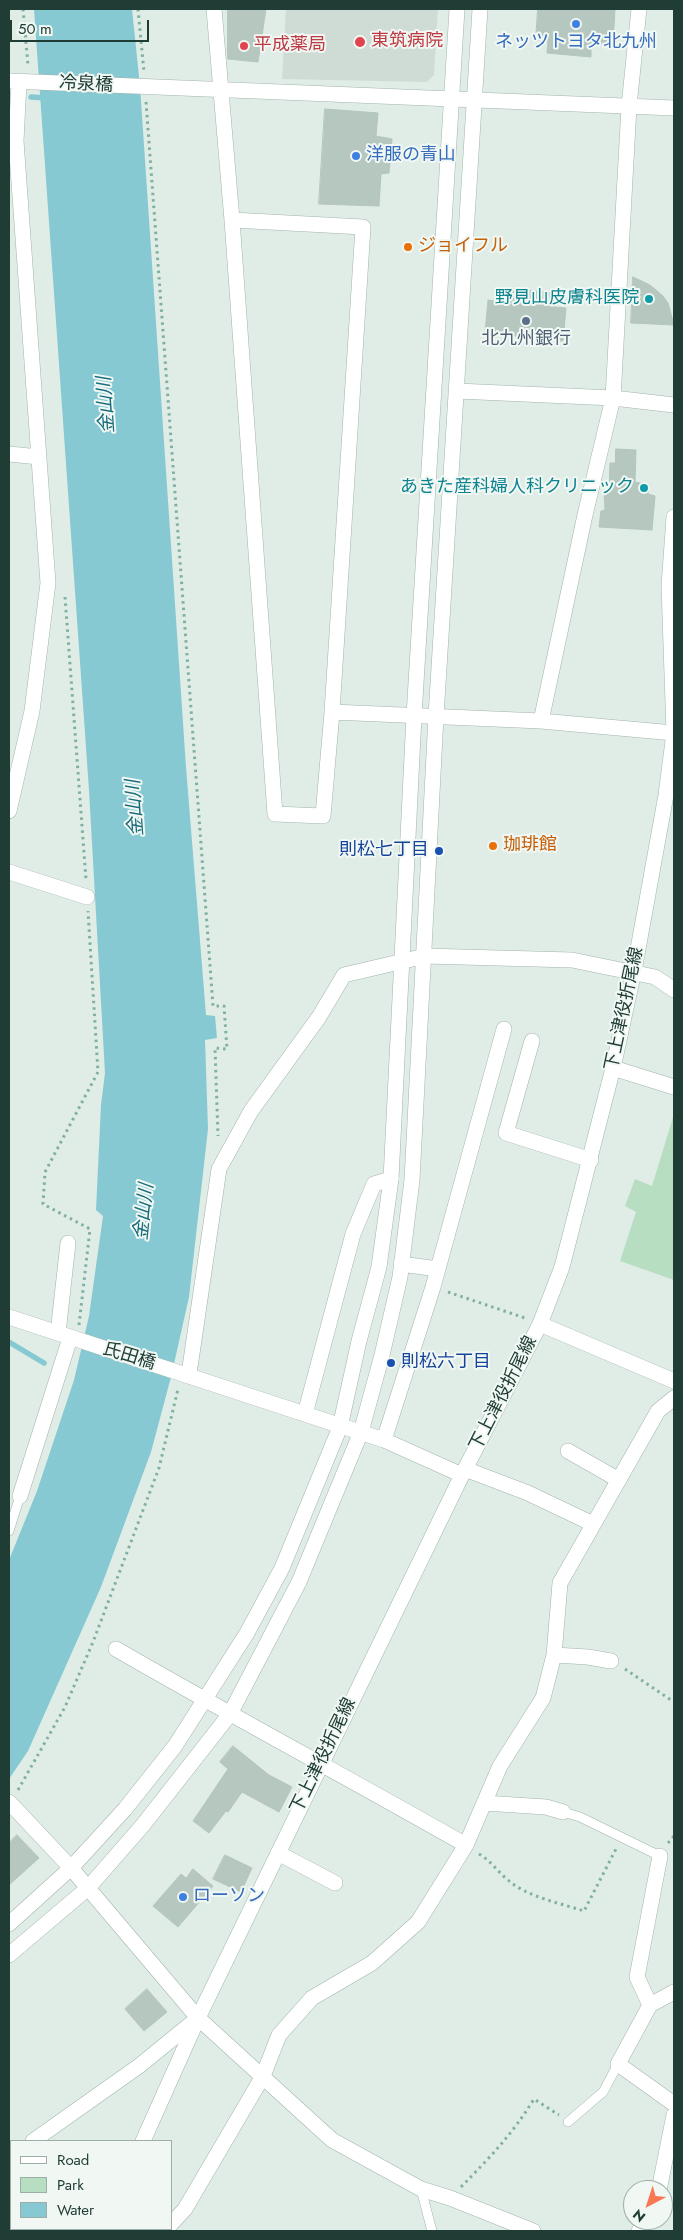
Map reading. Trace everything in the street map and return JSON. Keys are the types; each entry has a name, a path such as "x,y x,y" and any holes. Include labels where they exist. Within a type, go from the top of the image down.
{"street":[{"path":"214,9 232,220 275,814 323,816 332,712 363,228 232,220"},
{"path":"9,1924 71,1868 125,1809 176,1746 247,1633 282,1568 340,1427 359,1341 380,1267 391,1179 414,716 457,9"},
{"path":"9,1955 88,1888 143,1825 230,1714 299,1582 361,1432 382,1355 401,1264 412,1180 436,716 480,9"},
{"path":"542,721 585,515 613,398 628,106 639,9"},
{"name":"冷泉橋","path":"22,79 144,89 452,98 674,108"},
{"path":"9,812 32,711 48,583 16,141 22,79"},
{"path":"457,391 613,398 674,405"},
{"path":"9,454 38,457"},
{"name":"下上津役折尾線","path":"34,2140 139,2066 198,2018 562,1266 591,1160 613,1068 634,971 666,795 674,733 669,586 674,517"},
{"path":"332,712 542,721 674,733"},
{"path":"9,872 87,897"},
{"path":"185,1374 219,1169 251,1111 320,1017 344,974 425,956 572,960 634,971 655,977 674,990"},
{"path":"384,1440 433,1287 504,1030"},
{"path":"532,1041 506,1133 591,1160"},
{"path":"613,1068 674,1087"},
{"path":"305,1414 353,1234 374,1184 391,1179"},
{"path":"20,1496 68,1337 68,1243"},
{"path":"401,1264 438,1269"},
{"name":"氏田橋","path":"9,1317 384,1440 463,1472 528,1493 593,1524"},
{"path":"534,1322 674,1381"},
{"path":"172,2223 185,2209 263,2076 279,2035 312,1998 372,1963 418,1922 466,1845 500,1766 543,1698 554,1655 560,1583 658,1411 674,1398"},
{"path":"568,1451 619,1480"},
{"path":"116,1649 466,1845"},
{"path":"554,1655 588,1657 611,1661"},
{"path":"9,1803 71,1868 198,2018 332,2140 421,2189 450,2198 533,2231"},
{"path":"484,1803 546,1807 563,1812"},
{"path":"278,1853 335,1882"},
{"path":"650,2006 637,1977 660,1856"},
{"path":"674,1992 650,2006 618,2064 674,2104"},
{"path":"143,2140 198,2018"},
{"path":"661,2180 674,2115"}],"lane":[{"path":"9,1531 20,1496"},
{"path":"563,1812 580,1817 660,1856"},
{"path":"568,2122 604,2092 618,2064"},
{"path":"421,2189 432,2231"}],"path":[{"path":"22,79 23,9"},
{"path":"138,9 213,1006 224,1006 227,1049 215,1048 218,1141"},
{"path":"68,1337 90,1229 43,1204 45,1172 98,1072 87,897"},
{"path":"433,1287 534,1322"},
{"path":"9,1803 65,1707 93,1642 159,1468 185,1374"},
{"path":"611,1661 674,1702"},
{"path":"492,1862 508,1881 525,1891 584,1911 622,1837"},
{"path":"450,2198 483,2167 513,2132 534,2099 568,2122"}],"shaded area":[{"name":"東筑病院","path":"286,9 438,9 434,75 427,82 282,79"}],"green space":[{"path":"674,1114 674,1280 620,1261 636,1212 625,1206 635,1179 652,1186"}],"water":[{"name":"金山川","path":"34,9 132,9 140,86 186,767 206,1015 215,1016 217,1038 205,1040 208,1129 189,1297 171,1377 151,1452 101,1587 28,1751 9,1779 9,1560 37,1491 74,1380 89,1316 103,1216 96,1210 101,1105 105,1073 89,790"}],"building":[{"path":"228,9 266,9 258,62 228,59"},
{"name":"ネッツトヨタ北九州","path":"538,9 615,9 613,45 591,44 591,57 547,53 548,41 536,40"},
{"name":"洋服の青山","path":"325,109 378,113 376,136 392,139 389,173 381,174 379,206 319,204"},
{"name":"野見山皮膚科医院","path":"633,277 650,285 663,296 668,303 674,325 631,323"},
{"name":"北九州銀行","path":"504,288 556,293 555,307 566,308 563,341 485,333 488,300 502,302"},
{"name":"あきた産科婦人科クリニック","path":"616,449 636,450 635,482 649,485 648,494 655,496 652,530 599,527 601,511 605,510 604,492 609,492 610,463 615,463"},
{"path":"233,1746 269,1775 292,1787 279,1812 242,1792 228,1812 226,1811 209,1833 193,1821 228,1769 220,1762"},
{"path":"17,1835 39,1858 9,1885 9,1843"},
{"path":"225,1855 252,1868 241,1892 213,1879"},
{"path":"193,1869 213,1886 178,1927 153,1906 181,1874 186,1878"},
{"path":"147,1989 167,2012 144,2031 125,2009"}],"waterway":[{"path":"31,97 47,98"},
{"path":"9,1342 44,1363"}],"place":[{"name":"ネッツトヨタ北九州","path":"576,24"},
{"name":"東筑病院","path":"360,42"},
{"name":"平成薬局","path":"244,46"},
{"name":"洋服の青山","path":"356,156"},
{"name":"ジョイフル","path":"408,247"},
{"name":"野見山皮膚科医院","path":"649,299"},
{"name":"北九州銀行","path":"526,321"},
{"name":"あきた産科婦人科クリニック","path":"644,488"},
{"name":"珈琲館","path":"493,846"},
{"name":"則松七丁目","path":"439,851"},
{"name":"則松六丁目","path":"391,1363"},
{"name":"ローソン","path":"183,1897"}]}
